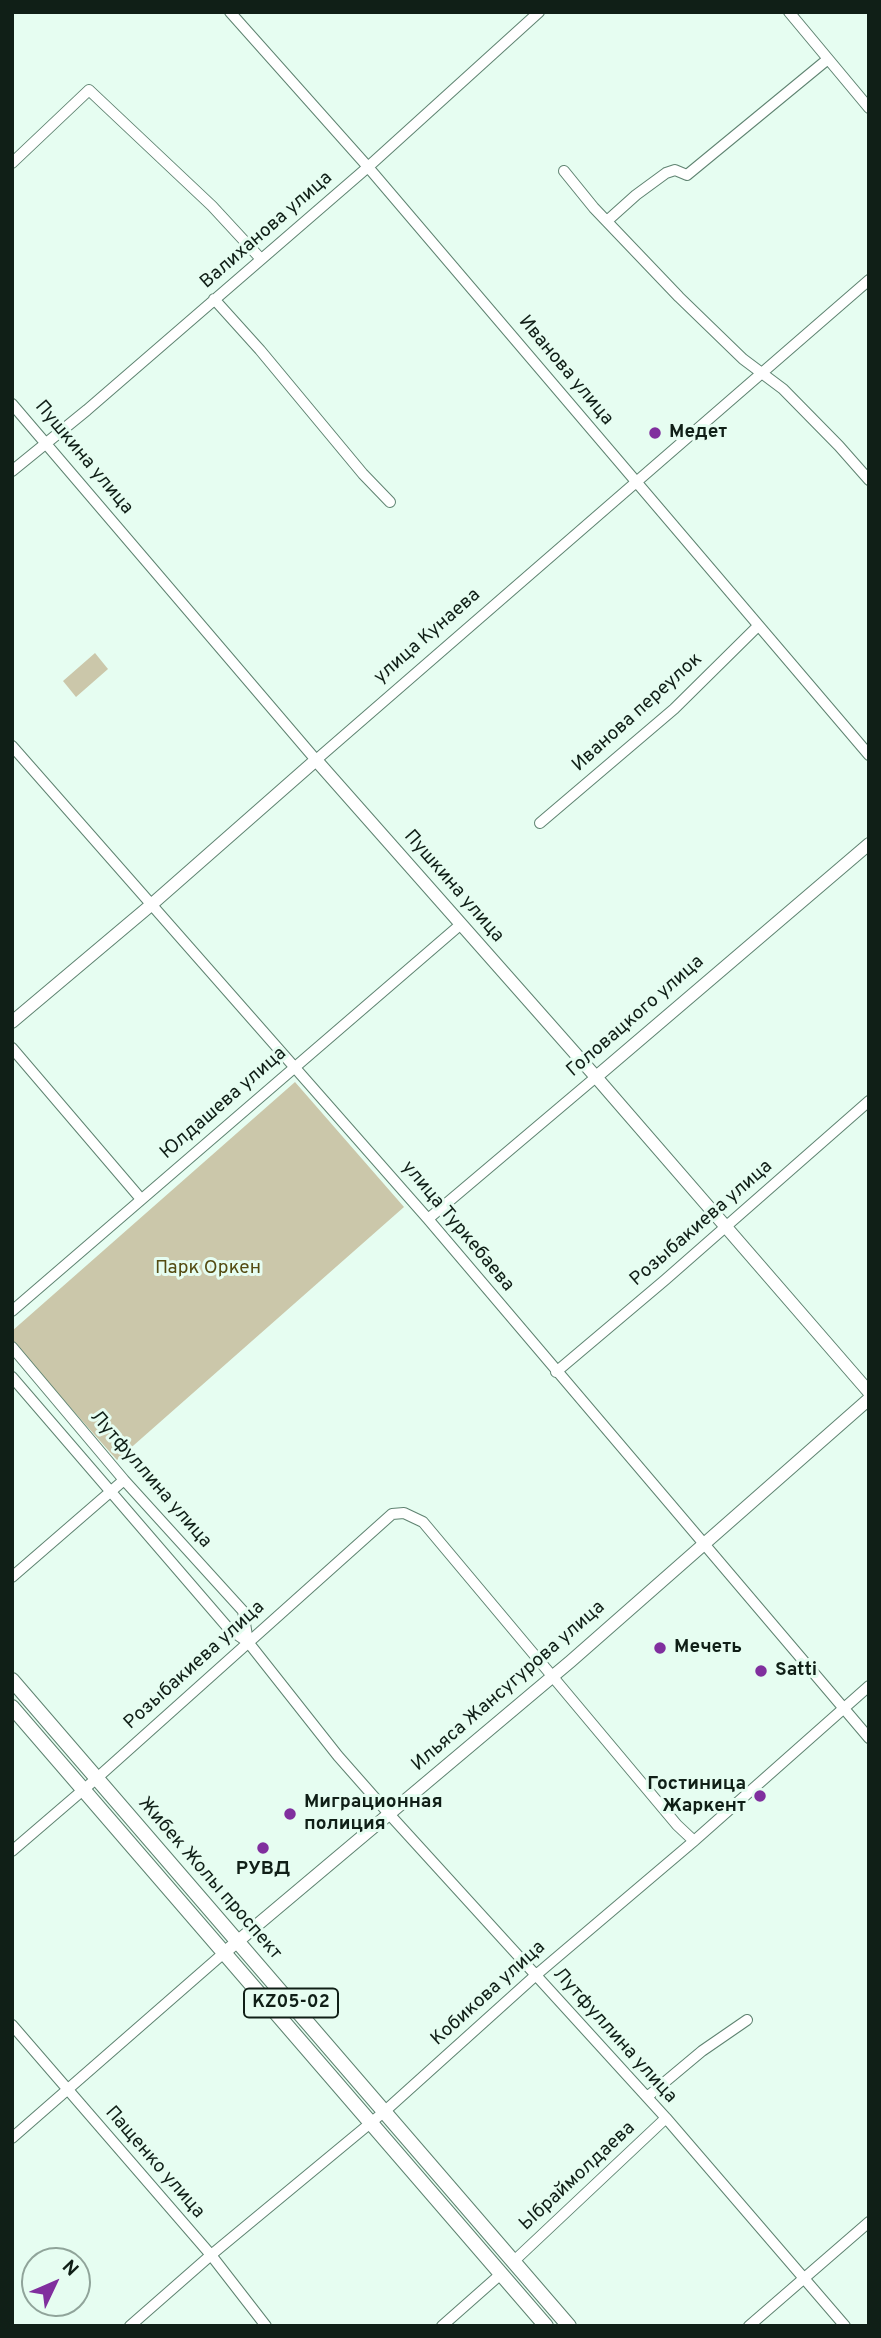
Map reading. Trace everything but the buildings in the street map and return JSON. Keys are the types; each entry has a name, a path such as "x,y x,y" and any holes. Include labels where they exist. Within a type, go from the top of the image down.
{"highway":[{"name":"Жибек Жолы проспект","path":"12,1680 569,2326"},
{"name":"Жибек Жолы проспект","path":"12,1707 546,2326"}],"main road":[{"name":"улица Кунаева","path":"12,1022 151,905 316,760"},
{"name":"Пушкина улица","path":"316,760 869,1392"},
{"name":"Головацкого улица","path":"596,1077 869,844"},
{"name":"Ильяса Жансугурова улица","path":"225,1952 553,1676 869,1399"}],"street":[{"name":"Иванова улица","path":"230,12 368,167 869,755"},
{"name":"Валиханова улица","path":"12,471 87,410 368,167 539,12"},
{"path":"789,12 869,108"},
{"path":"607,221 645,187 666,173 675,170 687,175 828,60"},
{"path":"12,163 89,90 212,206 261,259"},
{"path":"564,172 679,297 761,373 783,389 869,480"},
{"name":"улица Кунаева","path":"316,760 869,280"},
{"path":"214,299 390,502"},
{"name":"Пушкина улица","path":"12,404 316,760"},
{"name":"Иванова переулок","path":"540,823 674,709 757,626"},
{"name":"улица Туркебаева","path":"12,746 428,1219 869,1738"},
{"name":"Юлдашева улица","path":"12,1311 460,925"},
{"path":"12,1048 141,1199"},
{"name":"Головацкого улица","path":"428,1219 596,1077"},
{"name":"Розыбакиева улица","path":"556,1372 869,1101"},
{"name":"Лутфуллина улица","path":"12,1347 124,1480 243,1611 248,1642"},
{"name":"Лутфуллина улица","path":"12,1377 229,1629 248,1642 338,1756 666,2118 845,2326"},
{"path":"12,1577 124,1480"},
{"name":"Розыбакиева улица","path":"12,1851 97,1779 392,1514 404,1513 423,1522 553,1676"},
{"path":"553,1676 677,1825 694,1841"},
{"name":"Кобикова улица","path":"130,2326 385,2111 536,1975 694,1841 869,1686"},
{"name":"Ильяса Жансугурова улица","path":"12,2138 225,1952"},
{"path":"647,2097 702,2051 747,2020"},
{"name":"Пащенко улица","path":"12,2025 211,2255 266,2326"},
{"name":"Ыбраймолдаева","path":"514,2261 666,2118"},
{"path":"749,2326 869,2222"},
{"path":"442,2326 502,2273"}],"green space":[{"path":"95,653 108,669 76,697 63,681"},
{"name":"Парк Оркен","path":"295,1082 404,1207 117,1460 12,1342 12,1331"}],"place":[{"name":"Медет","path":"655,433"},
{"name":"Мечеть","path":"660,1648"},
{"name":"Satti","path":"761,1671"},
{"name":"Гостиница Жаркент","path":"760,1796"},
{"name":"Миграционная полиция","path":"290,1814"},
{"name":"РУВД","path":"263,1848"}]}
